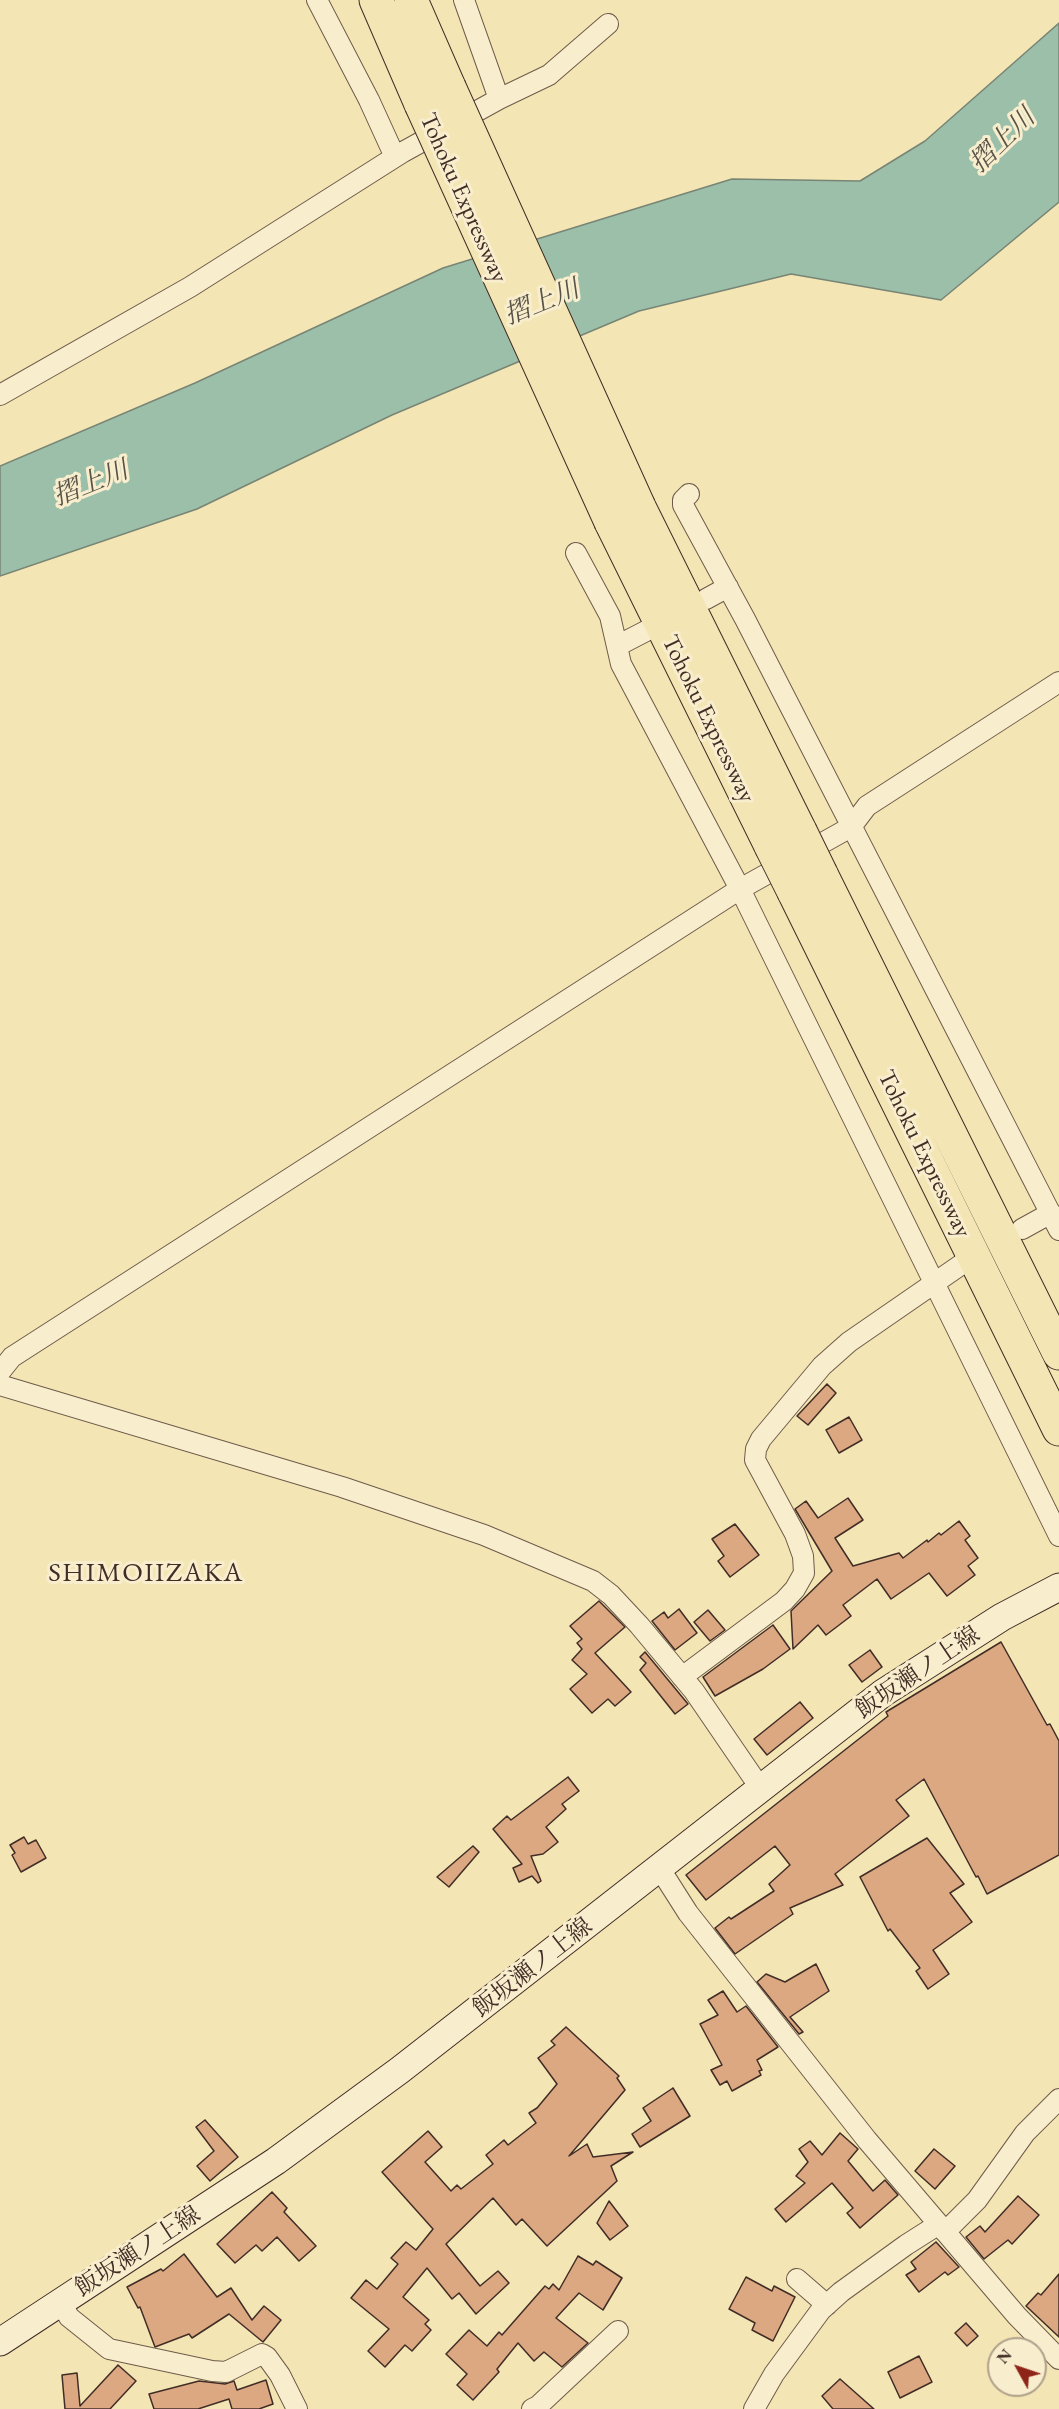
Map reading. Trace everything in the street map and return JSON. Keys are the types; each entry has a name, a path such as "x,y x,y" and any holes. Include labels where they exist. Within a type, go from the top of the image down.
{"highway":[{"name":"Tohoku Expressway","path":"376,0 420,104 625,514 801,831 1059,1353"},
{"name":"Tohoku Expressway","path":"411,0 625,514 771,846 1059,1429"}],"main road":[{"name":"飯坂瀬ノ上線","path":"0,2342 286,2155 660,1869 883,1693 1002,1617 1059,1587"}],"street":[{"path":"317,0 369,99 395,157"},
{"path":"464,0 499,99"},
{"path":"0,395 190,287 395,157 499,99 549,75 608,24"},
{"path":"689,494 683,500 683,506 728,587 1055,1222 1022,1229"},
{"path":"576,553 609,616 621,664 741,890 933,1285 1059,1536"},
{"path":"706,599 728,587"},
{"path":"617,646 646,631"},
{"path":"0,1372 12,1357 22,1350 741,890 851,827 867,806 1059,682"},
{"path":"682,1677 784,1601 795,1589 804,1573 803,1556 795,1534 755,1460 756,1449 761,1439 822,1366 849,1342 962,1264"},
{"path":"0,1385 342,1487 484,1535 593,1581 611,1595 639,1625 682,1677 761,1789"},
{"path":"660,1869 688,1913 867,2140 1017,2316 1059,2359"},
{"path":"754,2409 774,2374 827,2305 906,2245 942,2228 977,2200 1025,2133 1059,2099"},
{"path":"796,2279 827,2305"},
{"path":"61,2302 69,2317 110,2349 226,2372 262,2354 267,2357 290,2392 297,2409"},
{"path":"532,2409 538,2406 618,2331"}],"water":[{"name":"摺上川","path":"1059,23 1059,202 941,300 791,274 639,311 392,415 197,509 0,576 0,466 195,383 443,268 732,179 860,181 925,141"}],"building":[{"path":"827,1384 836,1393 808,1425 797,1416"},
{"path":"849,1417 862,1440 839,1453 826,1430"},
{"path":"848,1498 863,1520 835,1538 853,1566 899,1553 903,1558 959,1521 970,1536 965,1540 978,1558 968,1566 975,1575 947,1596 929,1573 891,1599 877,1579 843,1605 851,1616 826,1635 818,1625 793,1649 791,1611 832,1571 795,1509 806,1501 818,1518"},
{"path":"735,1524 759,1555 730,1577 718,1561 724,1556 712,1539"},
{"path":"599,1601 625,1627 595,1653 631,1692 615,1706 608,1699 592,1713 570,1689 587,1674 572,1660 582,1649 577,1643 582,1639 570,1626"},
{"path":"679,1609 697,1633 675,1650 652,1621 664,1612 668,1618"},
{"path":"708,1610 725,1630 710,1641 694,1622"},
{"path":"773,1625 790,1649 763,1669 715,1696 703,1677"},
{"path":"1001,1642 1047,1725 1050,1724 1059,1741 1059,1855 987,1894 924,1779 896,1800 909,1816 835,1874 843,1885 790,1908 793,1914 735,1954 715,1928 729,1917 731,1919 774,1891 769,1884 790,1865 775,1846 706,1900 686,1875 888,1716 886,1712"},
{"path":"870,1650 882,1667 862,1682 849,1665"},
{"path":"645,1652 688,1704 675,1714 640,1670 646,1663 640,1657"},
{"path":"800,1702 813,1718 767,1755 754,1739"},
{"path":"568,1777 579,1791 562,1804 566,1809 546,1827 558,1842 543,1854 531,1856 541,1881 538,1883 532,1876 519,1882 513,1868 522,1864 493,1829 507,1816 511,1820"},
{"path":"24,1837 28,1844 36,1840 46,1858 21,1872 12,1855 15,1853 10,1845"},
{"path":"927,1838 964,1884 950,1893 972,1922 933,1950 949,1974 928,1989 916,1971 920,1968 890,1929 888,1931 860,1877"},
{"path":"473,1846 479,1852 449,1887 437,1877"},
{"path":"816,1964 829,1991 790,2017 803,2032 799,2034 757,1982 766,1974 785,1982"},
{"path":"723,1991 737,2012 746,2006 778,2047 757,2060 762,2070 759,2071 761,2075 732,2091 727,2081 720,2085 711,2070 722,2065 700,2024 718,2015 708,2000"},
{"path":"566,2027 619,2076 617,2078 625,2090 569,2156 587,2144 593,2157 633,2152 611,2166 617,2181 547,2246 522,2219 516,2225 493,2198 446,2244 480,2286 498,2271 509,2283 476,2314 459,2293 452,2299 427,2268 403,2297 429,2320 425,2324 431,2330 412,2351 405,2345 385,2367 368,2351 389,2329 351,2298 366,2280 377,2289 398,2264 391,2258 406,2242 416,2250 433,2229 382,2172 428,2131 442,2147 425,2162 451,2191 457,2185 461,2189 493,2164 486,2155 504,2140 508,2145 536,2123 529,2113 537,2108 557,2084 538,2058 555,2045 551,2041"},
{"path":"673,2088 690,2116 640,2147 632,2134 651,2121 643,2108"},
{"path":"205,2120 238,2157 210,2181 197,2166 214,2151 196,2127"},
{"path":"840,2133 858,2149 848,2161 873,2191 885,2180 898,2195 860,2228 847,2213 853,2208 832,2183 786,2222 775,2209 805,2183 796,2176 808,2162 799,2149 810,2141 822,2155"},
{"path":"934,2149 955,2166 935,2189 915,2171"},
{"path":"272,2192 287,2208 284,2212 316,2246 299,2261 277,2237 262,2251 256,2245 235,2263 217,2244"},
{"path":"1018,2196 1039,2215 1012,2244 1008,2240 984,2259 966,2237 980,2226 985,2232"},
{"path":"609,2201 628,2226 610,2240 597,2223"},
{"path":"936,2242 959,2267 948,2275 945,2272 919,2292 906,2275 916,2269 911,2262"},
{"path":"184,2254 217,2297 231,2288 252,2320 264,2306 281,2320 263,2342 229,2314 192,2338 189,2334 155,2347 140,2307 138,2308 127,2287 161,2269 163,2271"},
{"path":"578,2256 593,2265 596,2261 622,2278 603,2310 579,2293 556,2318 588,2343 562,2367 544,2352 534,2361 518,2343 497,2369 499,2372 473,2400 457,2385 467,2374 446,2354 469,2330 487,2346 499,2332 502,2335 545,2286 549,2289 553,2284 559,2290"},
{"path":"1059,2274 1059,2337 1026,2306 1038,2293 1041,2295"},
{"path":"746,2277 772,2291 774,2286 795,2297 773,2341 752,2330 755,2323 729,2309"},
{"path":"966,2323 978,2336 967,2346 955,2333"},
{"path":"919,2356 932,2382 900,2398 888,2372"},
{"path":"118,2365 136,2381 110,2409 65,2409 62,2375 77,2373 80,2406"},
{"path":"840,2379 874,2409 833,2409 822,2396"},
{"path":"266,2380 273,2404 259,2409 232,2409 229,2399 198,2409 154,2409 149,2394 199,2381 225,2384 234,2381 237,2390"}],"district":[{"name":"SHIMOIIZAKA","path":"146,1574"}]}
